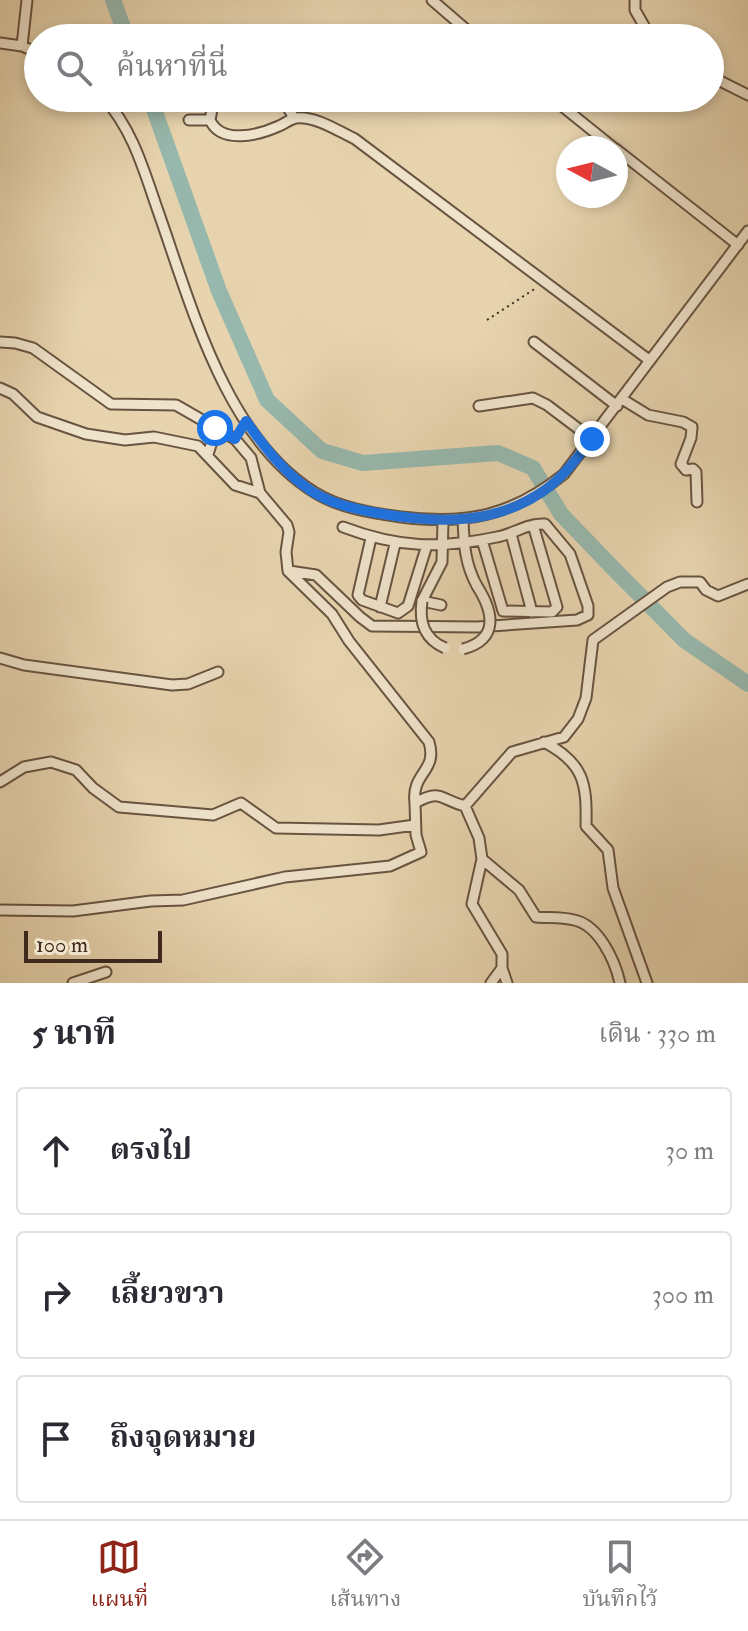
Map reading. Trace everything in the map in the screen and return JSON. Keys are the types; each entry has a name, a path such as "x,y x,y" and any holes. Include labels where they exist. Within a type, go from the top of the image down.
{"street":[{"path":"24,24 27,0"},
{"path":"432,0 460,24"},
{"path":"635,0 635,10 643,24"},
{"path":"0,43 22,46 24,28"},
{"path":"724,83 748,95"},
{"path":"116,112 134,142 196,321 246,421 275,459 313,492 366,511 463,520 494,514 541,493 564,474 592,439 748,231"},
{"path":"211,112 210,120 216,131 236,136 270,130 294,118 320,122 355,139 649,360"},
{"path":"290,112 294,118"},
{"path":"569,112 599,136"},
{"path":"189,120 210,120"},
{"path":"628,159 738,245"},
{"path":"0,342 33,348 111,404 176,405 235,439 251,458 260,493 287,525 288,571 332,614 349,641 429,742 431,759 415,784 415,825 421,852 390,866 285,877 183,900 73,911 0,910"},
{"path":"534,342 620,402 648,415 683,422 692,427 681,464 686,470 696,472 697,502"},
{"path":"0,388 13,394 37,417 86,434 125,440 168,439 190,443 208,454 235,485 260,493"},
{"path":"479,406 533,398 592,439"},
{"path":"235,439 246,421"},
{"path":"208,454 212,442 224,432"},
{"path":"443,520 442,562 422,601 420,616 424,630 445,648"},
{"path":"463,520 468,569 491,615 489,629 480,642 463,649"},
{"path":"288,571 316,575 372,626 477,627 585,618 588,615 588,606 570,554 545,524 464,544 442,545 395,544 343,527"},
{"path":"482,540 503,611 552,612 557,607 533,525"},
{"path":"511,534 532,612"},
{"path":"371,538 357,592 362,600 398,613 405,611 427,545"},
{"path":"380,607 395,544"},
{"path":"465,806 512,752 564,737 578,719 586,698 593,640 652,597 680,582 700,582 706,590 718,596 748,584"},
{"path":"422,601 441,605"},
{"path":"0,658 24,665 172,685 188,684 218,672"},
{"path":"544,742 566,753 582,775 586,826 608,850 613,888 647,983"},
{"path":"0,782 24,767 51,762 76,770 93,788 119,807 213,815 241,803 276,828 305,831 379,830 415,825"},
{"path":"415,803 431,794 440,794 455,804 465,806"},
{"path":"465,806 479,838 482,859 472,904 502,954 507,983"},
{"path":"482,859 519,890 536,917 576,920 592,932 606,946 615,962 620,983"},
{"path":"491,983 502,968"},
{"path":"73,983 106,972"}],"path":[{"path":"487,320 545,282"}],"waterway":[{"path":"113,0 122,24"},
{"path":"155,112 219,291 267,400 322,451 363,463 498,453 533,468 561,514 684,640 748,684"}],"route":[{"path":"215,428 235,439 246,421 285,469 313,492 337,503 366,511 431,520 463,520 518,505 541,493 564,474 592,439"}]}
